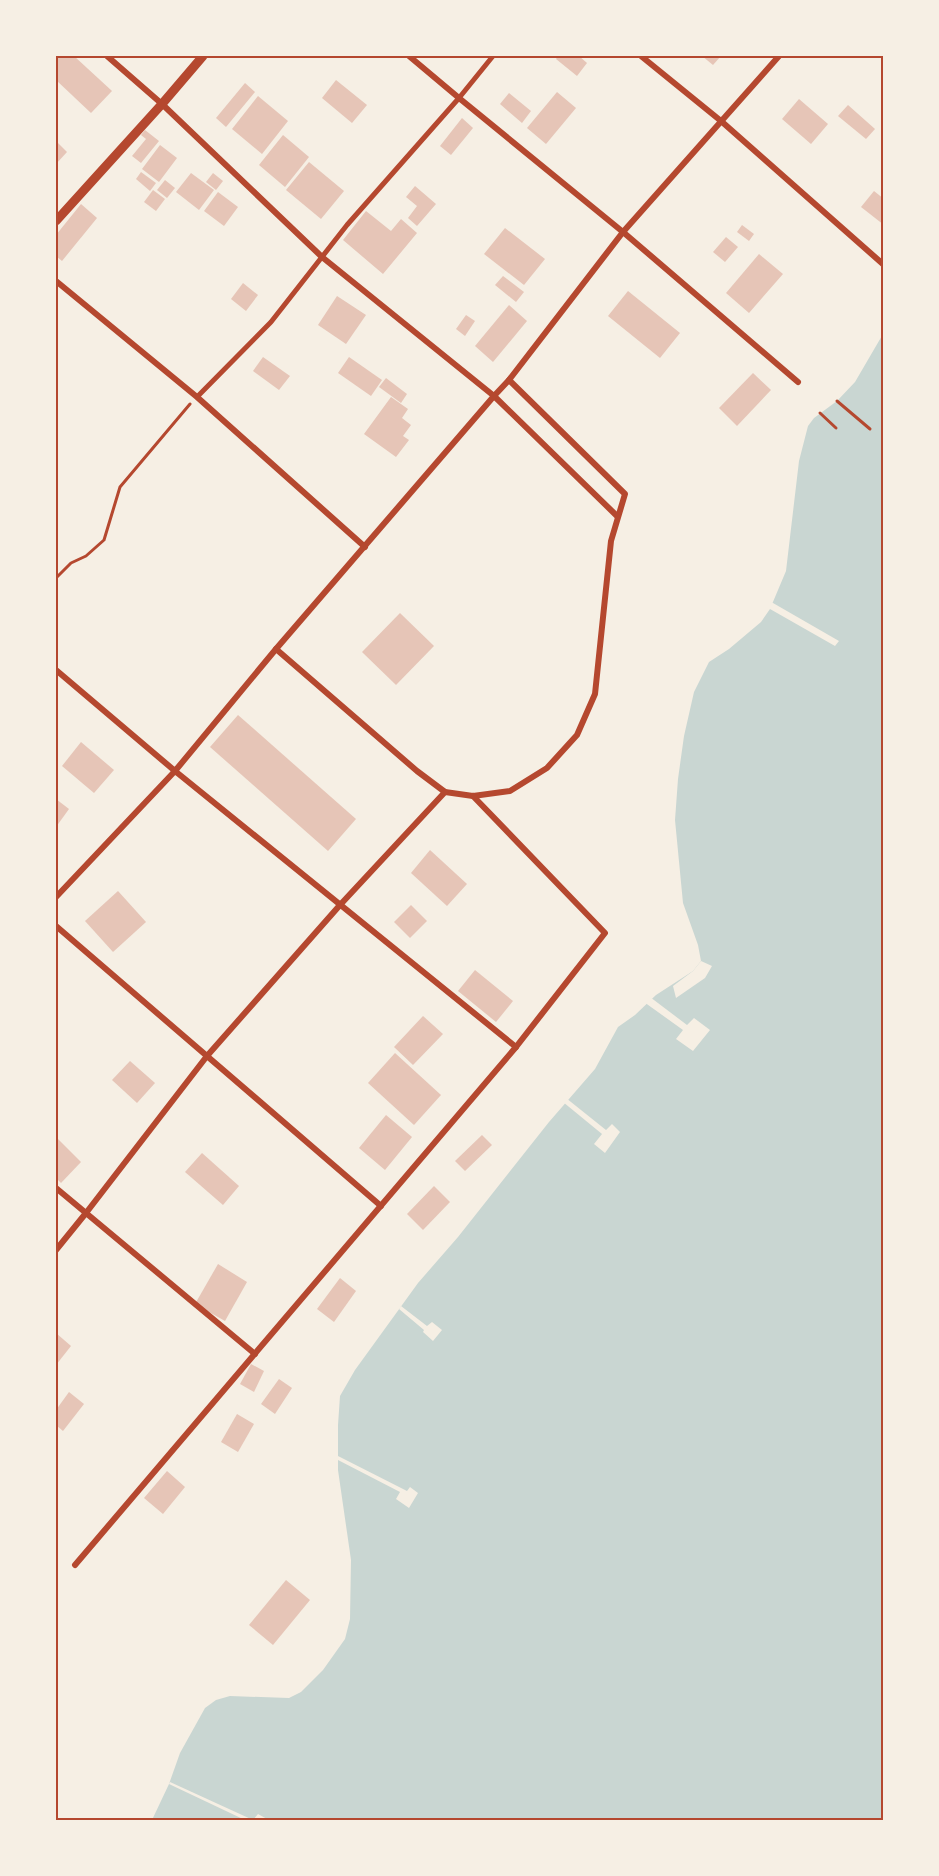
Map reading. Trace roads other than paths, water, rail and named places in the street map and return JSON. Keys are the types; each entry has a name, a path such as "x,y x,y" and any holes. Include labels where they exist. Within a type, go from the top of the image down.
{"street":[{"path":"107,56 162,104 322,257 494,396 617,516"},
{"path":"56,221 162,104 202,56"},
{"path":"409,56 623,232 798,382"},
{"path":"196,397 271,322 347,225 494,56"},
{"path":"641,56 721,122 884,265"},
{"path":"56,897 175,771 509,380 623,232 779,56"},
{"path":"56,281 196,397 365,547"},
{"path":"276,650 417,771 445,792 473,796 510,791 547,768 577,735 595,694 611,542 624,494 509,380"},
{"path":"56,670 175,771 516,1047"},
{"path":"56,1250 207,1056 340,905 445,792"},
{"path":"75,1565 516,1047 605,933 473,796"},
{"path":"56,926 381,1206"},
{"path":"56,1188 255,1354"}]}
